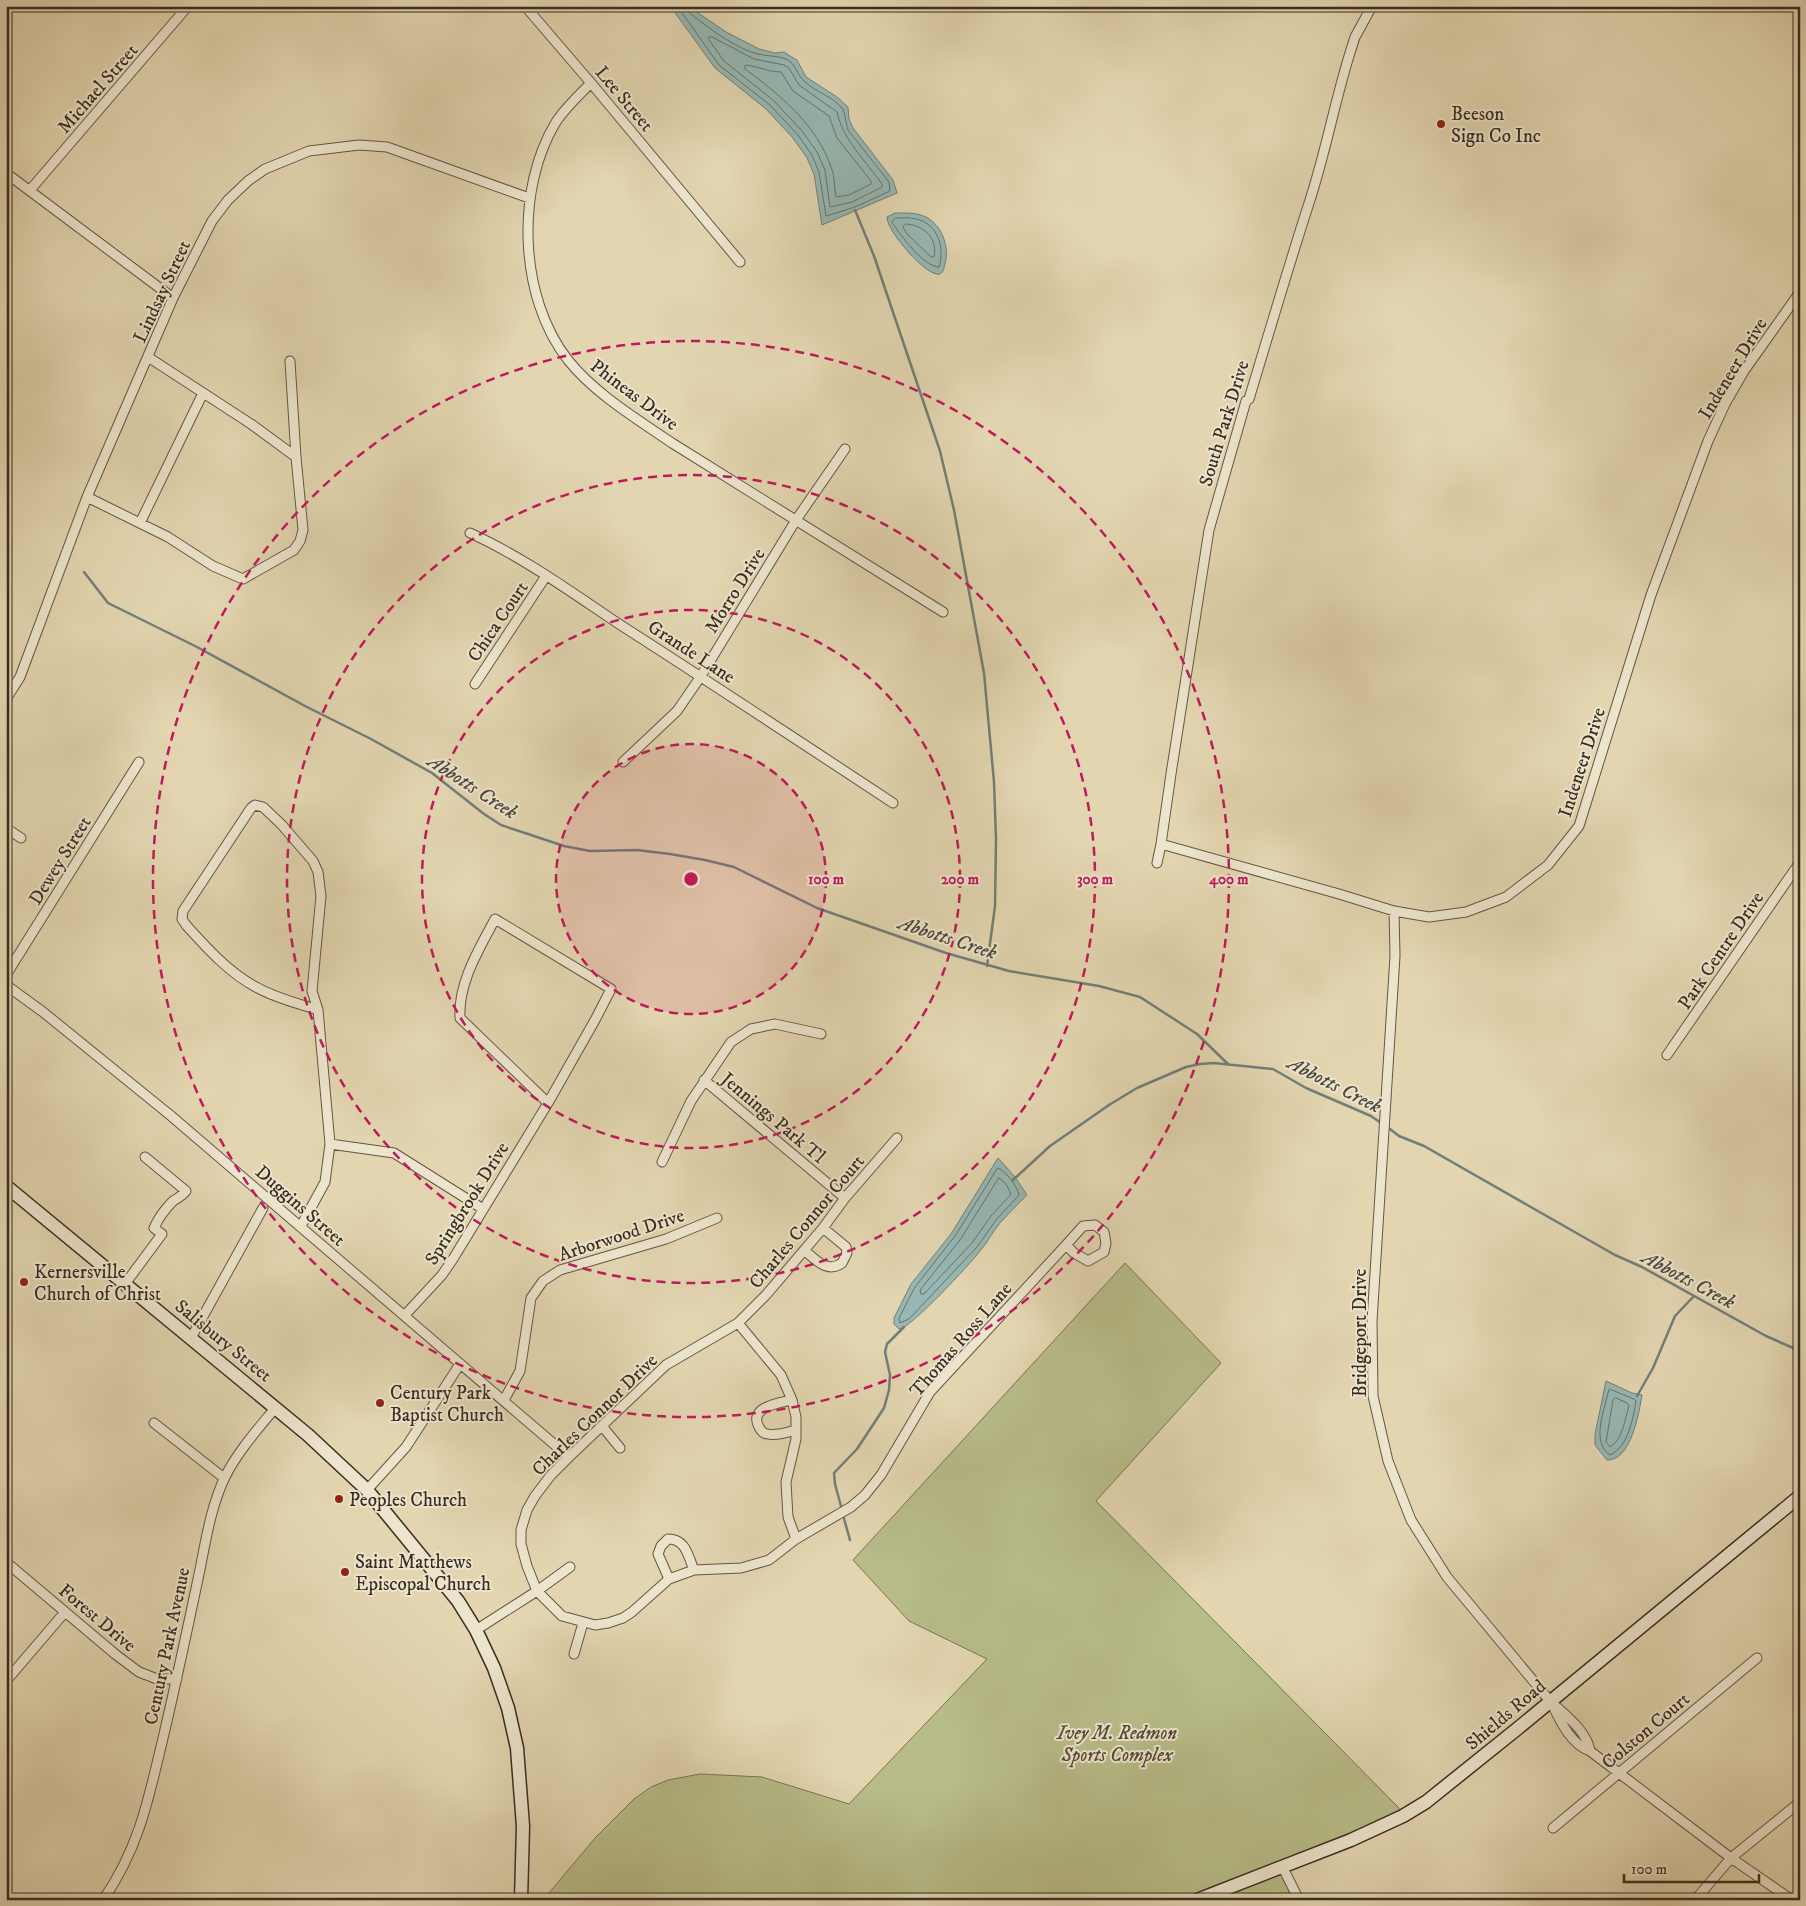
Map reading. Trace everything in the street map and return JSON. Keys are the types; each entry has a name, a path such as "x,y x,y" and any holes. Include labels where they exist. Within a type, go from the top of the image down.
{"main road":[{"name":"Salisbury Street","path":"6,1186 276,1407 367,1490 458,1601 476,1630 494,1668 508,1708 517,1748 523,1826 521,1900"},
{"name":"Shields Road","path":"1197,1900 1351,1840 1414,1810 1475,1763 1800,1496"}],"street":[{"name":"Michael Street","path":"30,190 188,6"},
{"name":"Lee Street","path":"525,6 591,82 740,262"},
{"name":"South Park Drive","path":"1157,862 1211,522 1246,401 1249,399 1261,353 1282,294 1309,204 1348,56 1355,37 1372,6"},
{"name":"Phineas Drive","path":"591,82 566,109 553,129 541,152 530,198 529,251 537,296 551,334 569,362 605,395 672,443 943,612"},
{"name":"Lindsay Street","path":"6,699 20,677 87,497 173,298 212,221 228,200 248,181 265,169 309,151 359,145 387,147 530,198"},
{"path":"6,173 173,298"},
{"name":"Indeneer Drive","path":"1161,844 1394,911 1428,917 1466,912 1506,897 1548,865 1579,826 1652,595 1708,441 1725,404 1744,372 1800,292"},
{"path":"148,357 296,457"},
{"path":"87,497 168,537 214,566 243,579 294,550 300,541 303,530 290,361"},
{"path":"140,523 202,393"},
{"name":"Morro Drive","path":"623,762 677,711 701,676 796,520 845,449"},
{"name":"Grande Lane","path":"470,533 490,542 546,576 893,803"},
{"name":"Chica Court","path":"475,684 546,576"},
{"name":"Dewey Street","path":"6,975 139,762"},
{"path":"301,1226 326,1182 330,1144 318,1010 312,990 321,896 318,872 313,861 281,824 263,807 255,805 251,808 183,911 182,919 221,961 253,986 268,994 318,1010"},
{"path":"6,828 20,838"},
{"name":"Park Centre Drive","path":"1668,1055 1800,862"},
{"name":"Bridgeport Drive","path":"1394,911 1395,956 1372,1321 1373,1396 1388,1461 1411,1520 1447,1577 1550,1701 1589,1741 1590,1751 1618,1773"},
{"name":"Springbrook Drive","path":"405,1315 442,1275 453,1259 548,1103 611,989 495,919 472,962 459,1006 460,1018 548,1103"},
{"name":"Duggins Street","path":"6,985 43,1012 170,1115 569,1457"},
{"path":"662,1162 692,1100 731,1042 751,1029 775,1024 821,1034"},
{"name":"Jennings Park Tl","path":"704,1080 845,1198"},
{"name":"Charles Connor Court","path":"738,1323 766,1295 897,1138"},
{"path":"330,1144 394,1153 483,1208"},
{"path":"125,1284 162,1234 154,1228 157,1221 173,1201 182,1197 186,1191 145,1157"},
{"path":"191,1338 263,1208"},
{"name":"Arborwood Drive","path":"504,1400 520,1371 530,1304 535,1291 543,1282 560,1270 666,1239 717,1218"},
{"name":"Thomas Ross Lane","path":"537,1591 562,1616 583,1623 602,1624 623,1618 632,1612 669,1579 694,1570 741,1568 769,1560 796,1539 851,1507 865,1495 881,1475 930,1392 1083,1226 1095,1226 1104,1232 1106,1244 1104,1252 1088,1261 1074,1253 1066,1245"},
{"path":"804,1250 825,1267 832,1268 842,1263 847,1253 846,1247 823,1228"},
{"path":"738,1323 781,1375 792,1400 796,1417 796,1430 786,1482 788,1517 796,1539"},
{"name":"Charles Connor Drive","path":"537,1591 521,1544 521,1530 527,1510 535,1496 551,1475 666,1364 738,1323"},
{"path":"367,1490 406,1447 460,1364"},
{"path":"792,1400 763,1408 758,1414 756,1422 761,1431 768,1434 796,1430"},
{"name":"Century Park Avenue","path":"103,1900 129,1856 144,1818 209,1527 224,1478 236,1459 276,1407"},
{"path":"154,1423 224,1478"},
{"path":"602,1426 620,1448"},
{"path":"669,1579 658,1554 661,1546 668,1539 676,1539 683,1544 694,1570"},
{"name":"Forest Drive","path":"6,1562 139,1672 157,1678 176,1679"},
{"path":"476,1630 537,1591 570,1567"},
{"path":"6,1681 65,1612"},
{"path":"574,1654 583,1623"},
{"name":"Colston Court","path":"1553,1828 1758,1658"},
{"path":"1618,1773 1731,1858 1792,1900"},
{"path":"1695,1900 1731,1858 1800,1802"},
{"path":"1282,1866 1300,1900"}],"green space":[{"name":"Ivey M. Redmon Sports Complex","path":"1125,1263 1221,1363 1096,1501 1398,1807 1403,1816 1283,1866 1299,1900 543,1900 596,1837 634,1799 651,1787 668,1780 700,1774 762,1777 849,1804 987,1659 909,1621 853,1560"}],"water":[{"path":"675,6 688,6 726,32 759,49 775,53 784,52 797,60 806,77 837,97 848,107 849,119 853,128 893,180 897,193 822,225 814,174 807,158 793,138 766,109 715,68 673,10"},
{"path":"895,213 910,213 928,218 940,230 945,241 946,258 944,269 940,274 926,269 900,242 888,223 887,217"},
{"path":"998,1158 1015,1177 1027,1195 1000,1223 983,1248 953,1281 915,1319 899,1329 894,1324 894,1318 911,1284 951,1234"},
{"path":"1606,1381 1632,1393 1642,1395 1636,1424 1628,1445 1615,1458 1607,1460 1595,1445 1595,1434"}],"waterway":[{"path":"855,210 874,256 940,451 954,510 984,673 994,782 996,839 995,906 987,966"},
{"name":"Abbotts Creek","path":"84,572 108,603 197,647 432,773 501,825 564,846 590,851 637,850 705,860 734,867 817,908 946,953 1009,971 1099,986 1140,997 1197,1034 1228,1064"},
{"path":"1013,1180 1050,1146 1109,1105 1137,1088 1186,1067 1200,1064 1214,1063 1273,1069 1306,1088 1371,1116 1381,1123"},
{"name":"Abbotts Creek","path":"1386,1126 1399,1136 1424,1146 1615,1255 1642,1267 1766,1336 1800,1351"},
{"path":"1637,1396 1653,1368 1675,1316 1694,1296"},
{"path":"842,1510 834,1473 857,1449 884,1408 889,1390 890,1375 885,1352 887,1344 904,1327"},
{"path":"843,1515 850,1540"}],"place":[{"name":"Beeson Sign Co Inc","path":"1441,124"},
{"name":"Kernersville Church of Christ","path":"24,1282"},
{"name":"Century Park Baptist Church","path":"380,1403"},
{"name":"Peoples Church","path":"339,1499"},
{"name":"Saint Matthews Episcopal Church","path":"345,1572"}]}
